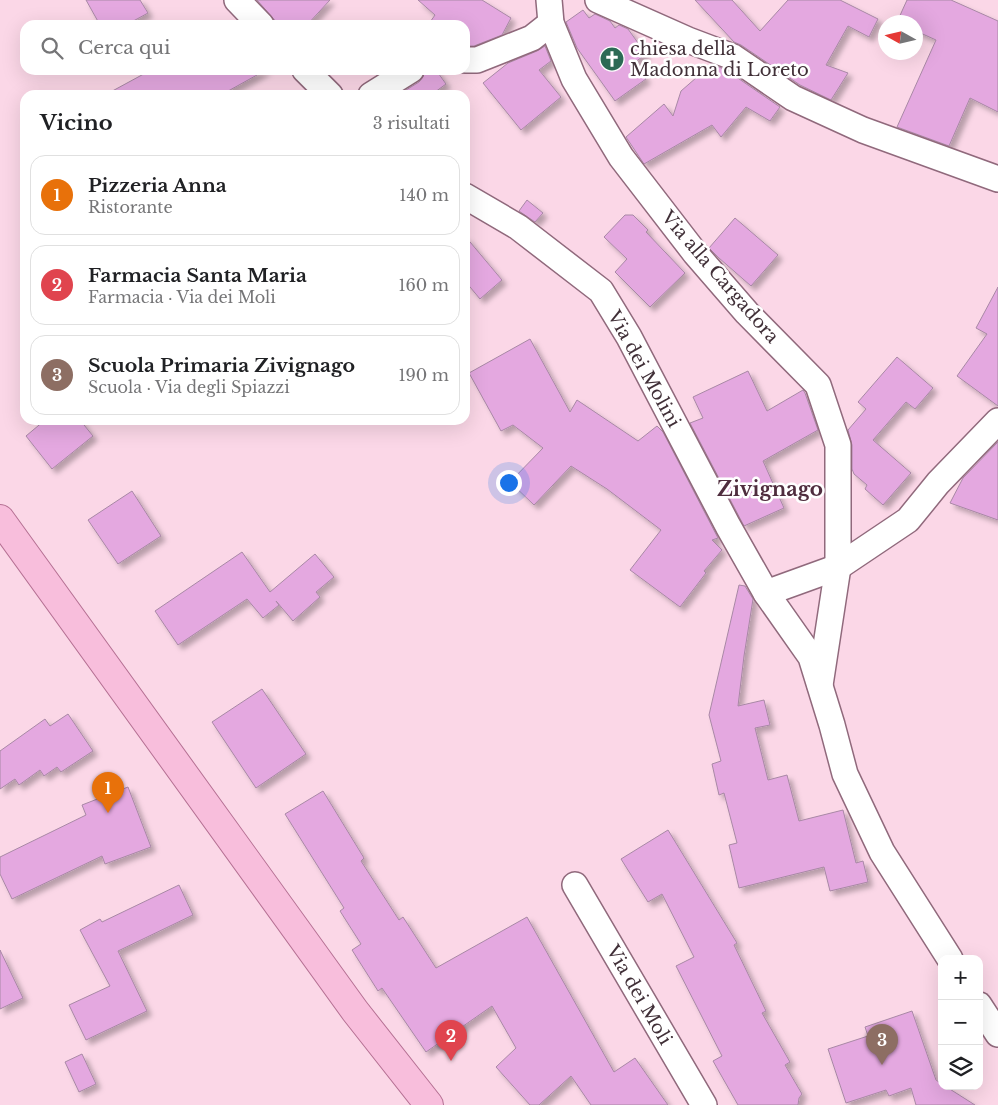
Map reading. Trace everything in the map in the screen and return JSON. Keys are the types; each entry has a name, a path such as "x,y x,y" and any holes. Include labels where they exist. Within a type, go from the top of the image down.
{"main road":[{"path":"0,519 355,1012 429,1105"}],"street":[{"path":"237,0 256,20"},
{"path":"598,0 688,40 733,57 793,98 863,130 998,178"},
{"path":"470,60 476,60 532,38 550,12"},
{"name":"Via alla Cargadora","path":"550,12 574,79 621,157 701,261 746,313 818,386 838,445 838,567 820,685"},
{"path":"310,75 325,90"},
{"path":"379,90 403,75"},
{"name":"Via dei Molini","path":"470,199 518,227 601,291 629,337 728,526 766,593 811,657 845,774 878,843 948,955"},
{"path":"766,593 838,567 908,520 938,483 998,421"},
{"name":"Via dei Moli","path":"575,884 704,1105"},
{"path":"983,1011 998,1034"}],"building":[{"path":"86,0 140,0 148,13 135,20 97,20"},
{"path":"257,0 330,0 312,20 275,20"},
{"path":"418,0 482,0 511,18 502,35 470,46 470,20 432,20 435,15"},
{"path":"695,0 732,0 760,31 788,0 840,0 878,19 869,37 848,26 826,65 848,73 831,100 800,85 734,42"},
{"path":"907,0 951,0 998,21 998,112 970,98 949,146 897,127 936,40 923,34 923,15 900,15"},
{"name":"chiesa della Madonna di Loreto","path":"583,10 589,18 595,14 610,21 615,28 619,25 628,29 646,54 634,63 646,79 615,101 577,48 566,22"},
{"path":"545,46 551,61 539,70 561,97 521,130 483,83 508,63"},
{"path":"712,64 726,70 780,107 770,121 746,107 721,137 712,125 644,164 626,137 664,104 673,116 681,91"},
{"path":"142,75 257,75 230,90 114,90"},
{"path":"424,75 440,75 446,84 438,90 406,90 419,82"},
{"path":"527,200 543,213 535,222 519,211"},
{"path":"625,215 633,215 648,230 646,232 685,273 650,307 615,272 627,259 604,237"},
{"path":"735,218 778,255 751,286 709,248"},
{"path":"470,242 502,280 480,299 470,287"},
{"path":"998,287 998,406 957,376 987,334 976,328"},
{"path":"530,339 570,412 577,400 638,441 657,426 663,432 718,538 712,540 722,550 704,571 706,573 680,607 630,570 661,530 607,489 571,466 534,505 510,482 543,448 513,425 501,431 470,372"},
{"path":"897,357 933,388 915,409 906,402 873,440 911,473 883,505 865,489 867,485 854,474 852,469 852,445 848,430 866,409 858,402"},
{"path":"748,371 767,411 803,390 818,430 763,461 784,508 744,526 690,423 703,418 693,397"},
{"path":"39,425 84,425 93,436 52,469 26,436"},
{"path":"998,442 998,520 950,503 963,478"},
{"path":"132,491 161,536 118,564 88,520"},
{"path":"242,552 270,592 315,554 334,577 316,592 320,597 293,621 276,601 279,605 263,618 247,599 178,645 155,611"},
{"path":"739,585 745,586 753,599 738,706 764,700 770,725 755,728 768,780 787,775 799,821 843,810 856,863 863,861 868,882 830,891 824,867 739,888 729,845 737,843 724,793 719,795 712,764 721,761 709,715"},
{"path":"262,689 306,754 256,788 212,722"},
{"path":"68,714 93,751 61,772 57,767 44,776 40,770 19,785 15,779 0,789 0,751 45,719 50,726"},
{"path":"128,787 151,847 105,864 102,856 12,899 0,874 0,857 86,815 82,805"},
{"path":"323,791 364,858 361,861 399,920 403,917 436,968 527,917 614,1072 635,1058 668,1105 591,1105 571,1076 539,1105 530,1105 496,1067 516,1048 492,1006 426,1052 382,988 378,991 352,950 361,944 340,911 344,908 285,814"},
{"path":"668,830 737,943 734,945 766,1011 762,1013 790,1062 785,1065 802,1094 798,1105 738,1105 713,1061 722,1056 676,966 694,957 662,894 648,902 621,859"},
{"path":"179,885 193,915 118,951 147,1011 86,1040 69,1005 110,986 80,930 100,919 102,922"},
{"path":"0,950 23,998 0,1009"},
{"path":"912,1011 938,1081 938,1090 951,1090 975,1105 916,1105 911,1088 889,1096 886,1090 846,1103 828,1049 868,1036 865,1027"},
{"path":"82,1054 96,1084 79,1092 65,1062"}],"place":[{"name":"chiesa della Madonna di Loreto","path":"612,59"},
{"name":"Pizzeria Anna","path":"108,813"},
{"name":"Farmacia Santa Maria","path":"451,1061"},
{"name":"Scuola Primaria Zivignago","path":"882,1065"}],"district":[{"name":"Zivignago","path":"770,489"}]}
